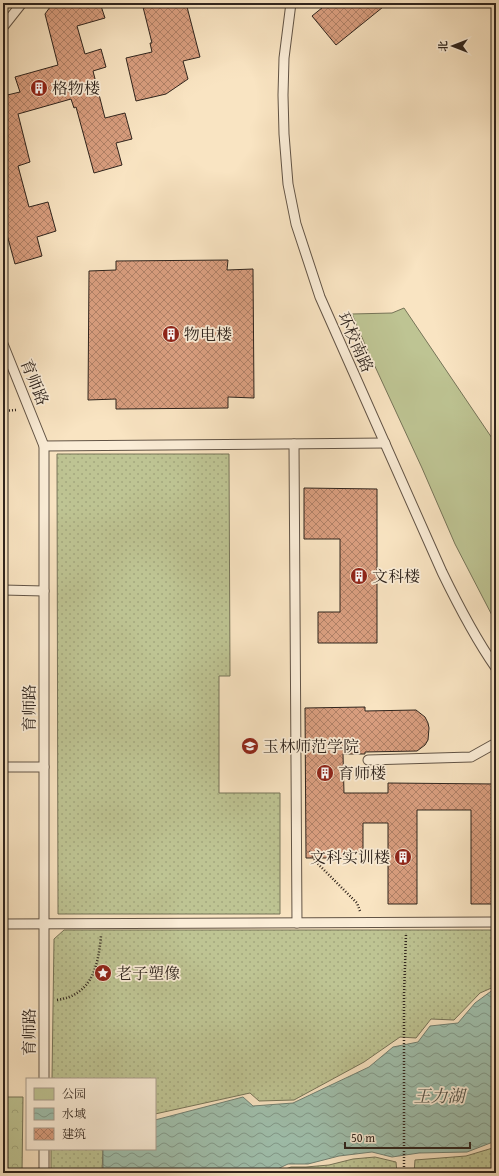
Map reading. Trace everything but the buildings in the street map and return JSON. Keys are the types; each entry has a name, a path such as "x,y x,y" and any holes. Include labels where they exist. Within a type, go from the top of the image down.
{"lane":[{"path":"3,27 22,3"},
{"name":"环校南路","path":"291,3 284,58 283,95 288,184 296,224 320,297 442,572 482,648 496,668"},
{"name":"育师路","path":"3,344 44,446 44,1078"},
{"path":"44,446 385,443"},
{"path":"294,444 297,923"},
{"path":"3,590 44,591"},
{"path":"368,760 471,757 496,743"},
{"path":"3,767 44,767"},
{"path":"3,924 496,922"},
{"path":"44,1150 44,1173"}],"path":[{"path":"296,829 316,862 357,903 364,922"},
{"path":"404,1173 404,995 406,922"},
{"path":"44,1002 66,999 75,995 89,982 99,955 102,923"}],"green space":[{"path":"404,308 496,444 496,623 455,544 352,314 392,313"},
{"path":"57,454 229,454 230,676 219,676 219,793 280,793 280,914 58,914"},
{"path":"64,930 496,930 496,986 480,993 454,1020 431,1019 416,1038 400,1037 364,1062 294,1100 259,1101 250,1093 156,1114 156,1078 52,1078 54,939"},
{"path":"3,1097 23,1097 22,1173 3,1173"},
{"path":"496,1147 496,1167 487,1173 414,1173 415,1160 466,1156"},
{"path":"51,1150 103,1150 102,1173 51,1173"},
{"path":"375,1157 396,1162 397,1173 275,1173 291,1167 329,1165 353,1159"}],"water":[{"name":"王力湖","path":"496,989 496,1142 467,1152 419,1153 392,1157 372,1152 339,1156 308,1164 288,1164 269,1173 103,1173 103,1150 156,1150 156,1120 243,1097 253,1106 293,1103 369,1067 393,1047 418,1042 430,1026 458,1023 475,1003"}],"place":[{"name":"格物楼","path":"39,88"},
{"name":"物电楼","path":"171,334"},
{"name":"文科楼","path":"359,576"},
{"name":"玉林师范学院","path":"250,746"},
{"name":"育师楼","path":"325,773"},
{"name":"文科实训楼","path":"403,857"},
{"name":"老子塑像","path":"103,973"}]}
